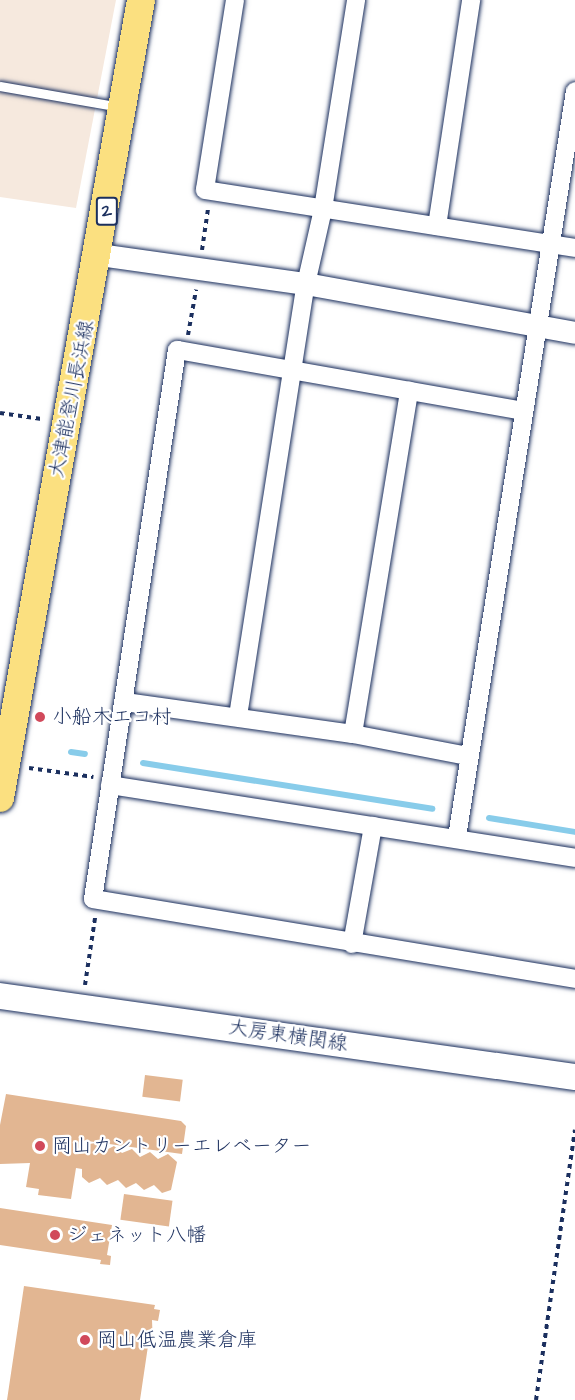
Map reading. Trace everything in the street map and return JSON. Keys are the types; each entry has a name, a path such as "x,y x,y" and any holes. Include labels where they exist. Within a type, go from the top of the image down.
{"main road":[{"name":"大津能登川長浜線","path":"0,798 125,108 141,0"},
{"name":"大房東横関線","path":"0,996 575,1077"}],"street":[{"path":"235,0 206,190 575,248"},
{"path":"238,716 306,284 323,209 357,0"},
{"path":"437,226 471,0"},
{"path":"457,837 467,756 575,91"},
{"path":"99,255 199,271 306,284 575,333"},
{"path":"524,411 177,350 125,702 93,899 352,944 575,979"},
{"path":"353,734 409,391"},
{"path":"125,702 238,716 353,734 467,756"},
{"path":"111,782 575,858"},
{"path":"352,944 373,826"}],"lane":[{"path":"0,86 125,108"}],"path":[{"path":"185,352 211,191"},
{"path":"0,413 67,422"},
{"path":"29,768 111,782"},
{"path":"85,985 98,900"},
{"path":"536,1400 575,1130"}],"shaded area":[{"path":"0,0 116,0 76,208 0,197"}],"building":[{"path":"145,1075 183,1080 180,1101 142,1097"},
{"name":"岡山カントリーエレベーター","path":"6,1094 181,1121 186,1126 182,1154 80,1140 78,1152 84,1153 89,1144 96,1143 104,1151 114,1146 122,1153 132,1149 140,1157 150,1152 158,1159 168,1154 177,1162 171,1190 162,1193 154,1185 144,1190 136,1183 126,1188 118,1180 107,1185 100,1178 89,1183 82,1177 82,1169 76,1168 71,1199 38,1195 39,1189 26,1187 30,1163 0,1164 0,1125"},
{"path":"124,1194 173,1201 169,1227 120,1220"},
{"name":"ジェネット八幡","path":"0,1208 112,1225 107,1255 111,1256 110,1265 100,1264 101,1260 0,1245"},
{"name":"岡山低温農業倉庫","path":"24,1286 155,1305 154,1309 160,1310 158,1321 152,1320 153,1347 148,1346 140,1400 7,1400"}],"waterway":[{"path":"71,752 85,754"},
{"path":"143,763 432,809"},
{"path":"489,818 575,832"}],"place":[{"name":"小船木エコ村","path":"40,717"},
{"name":"岡山カントリーエレベーター","path":"40,1146"},
{"name":"ジェネット八幡","path":"55,1235"},
{"name":"岡山低温農業倉庫","path":"85,1340"}]}
